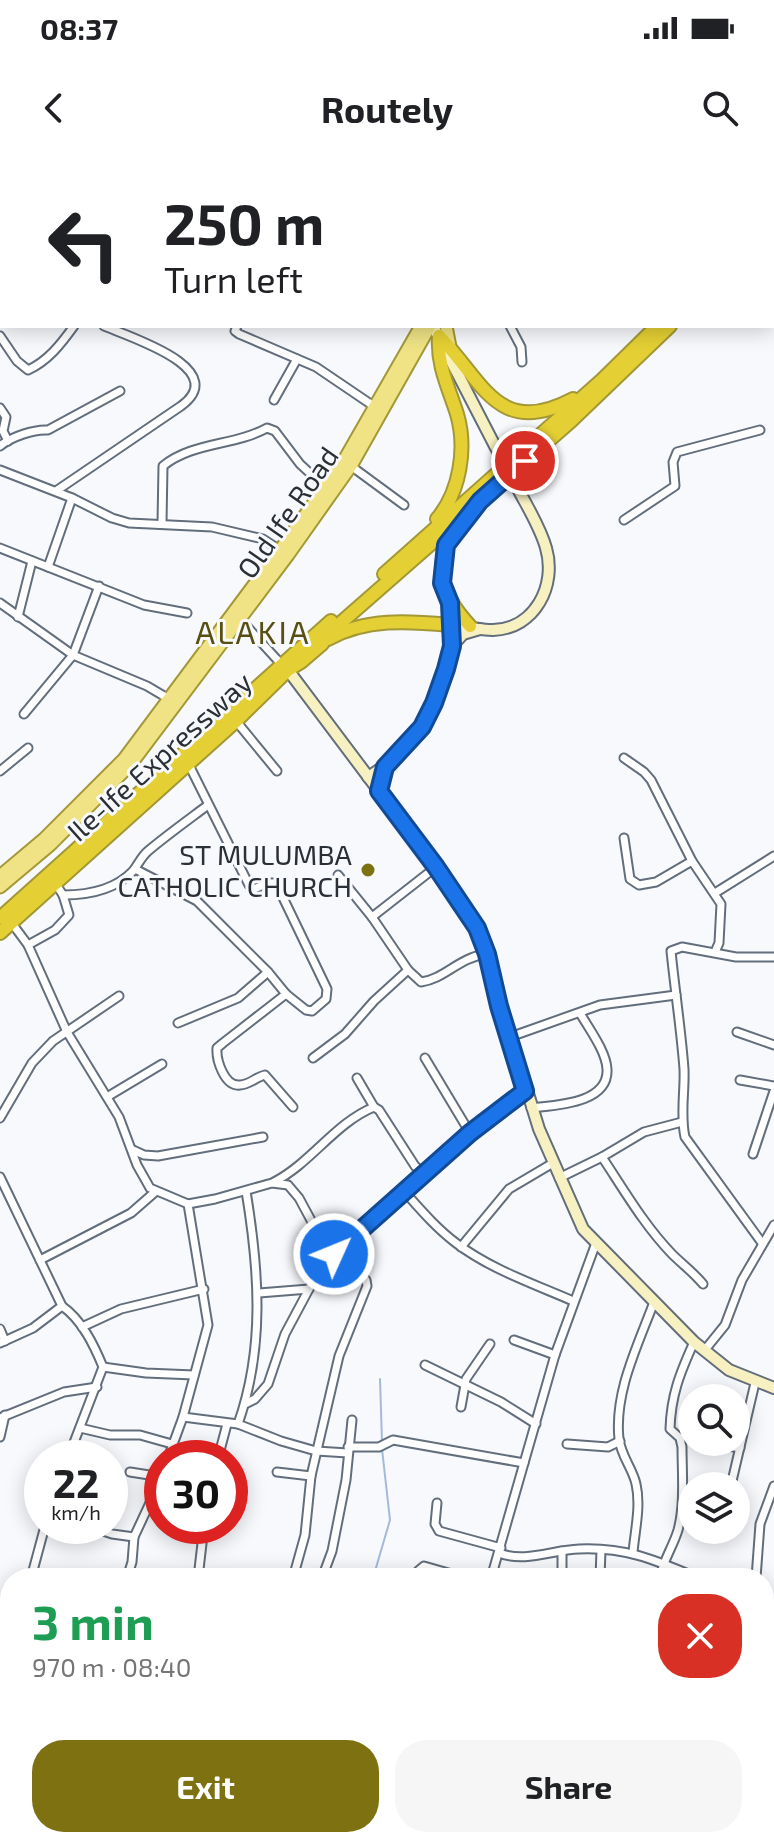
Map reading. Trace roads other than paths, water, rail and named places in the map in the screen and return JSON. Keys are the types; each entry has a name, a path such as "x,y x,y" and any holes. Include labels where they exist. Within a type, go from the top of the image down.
{"highway":[{"path":"437,328 489,396 507,408 542,412 553,409 602,380"},
{"path":"405,555 442,513 454,489 461,460 459,422 438,355 437,328"},
{"name":"Ile-Ife Expressway","path":"0,933 6,920 405,555 602,380 655,328"},
{"name":"Ile-Ife Expressway","path":"6,920 55,883 236,721 285,667 301,662 325,641 328,634 637,360 668,328"},
{"path":"325,641 351,629 379,622 450,625 450,603 442,583 446,545 480,501"},
{"path":"450,603 476,628"}],"main road":[{"path":"414,328 412,350 438,355"},
{"name":"Old Ife Road","path":"2,869 98,787 124,759 222,635 240,619 351,466 412,350 420,328"},
{"name":"Old Ife Road","path":"0,887 50,845 131,764 325,487 412,350 437,328"}],"street":[{"path":"0,336 17,361 28,370 59,347 73,328"},
{"path":"56,491 190,400 197,385 183,364 164,352 109,328"},
{"path":"236,328 235,331 255,343 316,367 375,407"},
{"path":"368,777 385,767 422,727 434,703 452,646 450,625 493,630 514,626 540,604 549,567 547,550 437,328"},
{"path":"511,328 521,347 522,362"},
{"path":"274,400 297,359"},
{"path":"0,446 48,430 120,391"},
{"path":"0,408 6,417 3,431 8,441"},
{"path":"162,523 163,466 173,457 256,434 267,428 275,431 300,464 325,487"},
{"path":"624,520 675,486 673,462 677,452 760,430"},
{"path":"351,466 404,505"},
{"path":"0,470 129,523 212,527 263,539 280,550"},
{"path":"48,567 72,498"},
{"path":"0,548 144,605 187,613"},
{"path":"18,617 32,561"},
{"path":"24,714 73,655 99,586"},
{"path":"0,603 73,655 147,686 169,699"},
{"path":"240,619 285,667 468,912 487,954 499,1006 531,1108 583,1229 704,1351 729,1370 755,1383 774,1388"},
{"path":"452,646 463,634 476,628"},
{"path":"236,721 277,771"},
{"path":"0,771 28,748"},
{"path":"624,758 651,780 692,861 721,904 719,943 715,952"},
{"path":"135,869 197,901 286,994 306,1010 312,1011 326,999 327,989 276,883 254,889 249,885 188,763"},
{"path":"379,791 385,767"},
{"path":"63,895 101,891 135,869 150,849 208,805"},
{"path":"624,838 630,879 639,885 656,882 692,861"},
{"path":"715,893 774,856"},
{"path":"372,917 436,867"},
{"path":"338,875 372,917 408,970 421,982 431,981 462,961 487,954"},
{"path":"28,945 55,930 69,915 63,895 55,883"},
{"path":"6,920 28,945 67,1032 107,1097 143,1177 155,1192 188,1204 272,1183 291,1173 330,1137 374,1107"},
{"path":"762,1243 685,1137 682,1122 682,1036 671,951 682,947 736,957 774,957"},
{"path":"313,1058 345,1034 374,1001 408,970"},
{"path":"178,1023 238,998 268,972"},
{"path":"286,994 217,1048 216,1056 230,1083 245,1085 265,1075 293,1107"},
{"path":"510,1037 600,1005 676,995"},
{"path":"0,1118 32,1063 53,1041 119,996"},
{"path":"531,1108 570,1103 598,1092 605,1082 607,1069 580,1013"},
{"path":"737,1032 774,1045"},
{"path":"425,1058 470,1133"},
{"path":"107,1097 162,1064"},
{"path":"357,1078 374,1107 423,1173"},
{"path":"740,1080 774,1089 753,1154"},
{"path":"245,1404 255,1399 268,1384 285,1334 317,1274 334,1254 403,1190 525,1091"},
{"path":"559,1178 644,1132 682,1122"},
{"path":"133,1150 158,1156 263,1137"},
{"path":"602,1157 640,1215 673,1255 690,1268 703,1284"},
{"path":"461,1247 509,1189 553,1163"},
{"path":"288,1185 291,1173"},
{"path":"0,1177 62,1306 72,1313 82,1327 103,1367 75,1440"},
{"path":"272,1183 288,1185 299,1198 320,1237 343,1244"},
{"path":"403,1190 431,1222 461,1247 484,1262 573,1301"},
{"path":"238,1424 245,1404 258,1330 256,1251 246,1191"},
{"path":"40,1260 131,1213 155,1192"},
{"path":"174,1440 208,1325 188,1204"},
{"path":"704,1351 725,1325 742,1280 774,1225"},
{"path":"494,1568 555,1355 596,1243"},
{"path":"296,1568 305,1535 316,1451 339,1356 367,1286 366,1280 334,1254"},
{"path":"82,1327 121,1309 204,1289"},
{"path":"259,1293 309,1289"},
{"path":"633,1552 638,1502 636,1482 625,1462 618,1419 624,1385 654,1302"},
{"path":"0,1329 2,1342 33,1328 62,1306"},
{"path":"514,1340 555,1355"},
{"path":"678,1436 670,1429 675,1384 694,1342"},
{"path":"461,1407 466,1379 490,1344"},
{"path":"425,1365 467,1383 536,1424"},
{"path":"103,1367 194,1375"},
{"path":"750,1405 755,1383"},
{"path":"0,1437 2,1417 64,1392 97,1387"},
{"path":"183,1417 238,1424 316,1451 379,1447 393,1440 524,1463"},
{"path":"326,1568 346,1480 352,1420"},
{"path":"223,1440 227,1424"},
{"path":"80,1428 158,1440"},
{"path":"567,1444 608,1447 620,1441"},
{"path":"662,1568 678,1530 681,1456"},
{"path":"130,1472 144,1474"},
{"path":"277,1472 311,1476"},
{"path":"757,1568 760,1524 774,1486"},
{"path":"437,1503 435,1524 439,1531 500,1551 509,1557 562,1551 633,1552 675,1568"},
{"path":"130,1568 134,1537 144,1516"},
{"path":"128,1536 134,1537"},
{"path":"34,1568 40,1544"},
{"path":"199,1568 202,1544"},
{"path":"600,1568 601,1550"},
{"path":"562,1551 562,1568"}],"waterway":[{"path":"380,1379 382,1442"},
{"path":"376,1568 390,1520 382,1449"}],"place":[{"name":"ST MULUMBA CATHOLIC CHURCH","path":"368,870"}],"district":[{"name":"ALAKIA","path":"253,631"}]}
